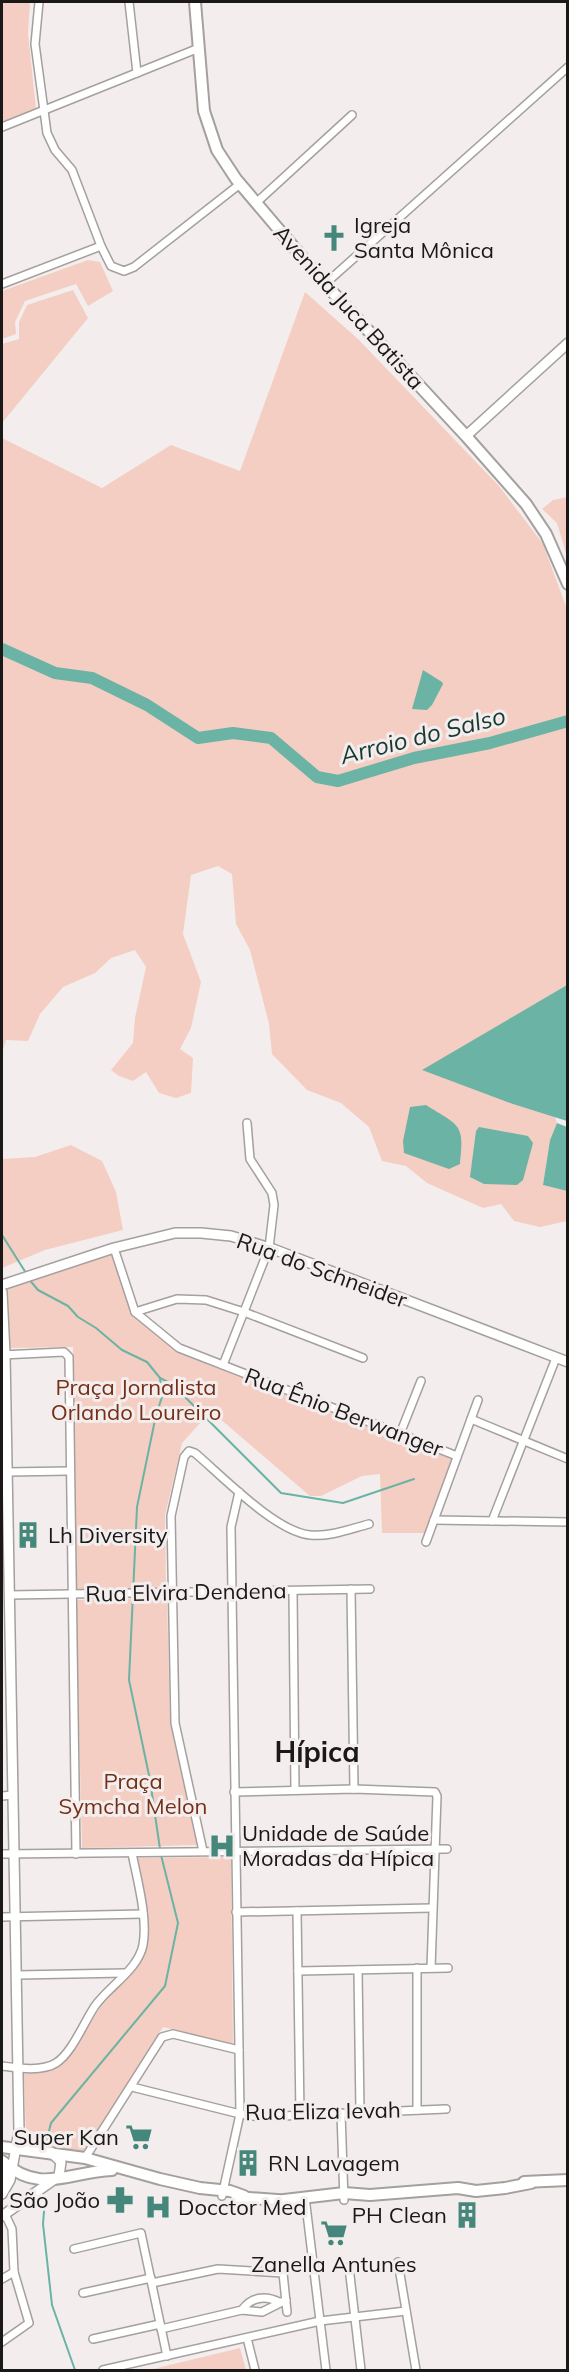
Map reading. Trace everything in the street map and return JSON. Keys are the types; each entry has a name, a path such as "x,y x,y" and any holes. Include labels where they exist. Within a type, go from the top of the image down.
{"main road":[{"name":"Avenida Juca Batista","path":"195,2 204,111 217,150 240,184 325,284 526,504 546,534 567,584"},
{"path":"13,2147 85,2158 121,2169 223,2193 284,2200 458,2188 476,2183 505,2185 567,2180"},
{"path":"5,2166 33,2179 57,2179 93,2170 121,2169"}],"street":[{"path":"39,2 36,44 47,133 55,150 72,170 111,266 124,271 134,267 240,184"},
{"path":"129,2 136,73"},
{"path":"2,127 200,48"},
{"path":"325,284 567,66"},
{"path":"256,203 352,116"},
{"path":"2,284 101,246"},
{"path":"466,436 567,343"},
{"path":"223,1365 269,1248 274,1205 272,1193 250,1159 247,1123"},
{"name":"Rua do Schneider","path":"2,1285 26,1275 114,1248 175,1233 231,1236 269,1248 567,1362"},
{"path":"114,1248 135,1312 177,1299 206,1300 244,1312 363,1358"},
{"path":"2,1292 7,1472 5,1596 13,1795 19,2131 5,2166 10,2180 3,2192"},
{"name":"Rua Ênio Berwanger","path":"135,1312 179,1348 457,1456"},
{"path":"3,1355 68,1353 76,1854"},
{"path":"492,1521 556,1358"},
{"path":"400,1434 421,1381"},
{"path":"426,1542 478,1400"},
{"path":"471,1419 567,1459"},
{"path":"203,1851 175,1723 171,1516 184,1457 189,1451 195,1453 285,1528 308,1535 326,1535 369,1524"},
{"path":"7,1472 70,1471"},
{"path":"223,2193 240,2114 234,1850 231,1527 239,1492"},
{"path":"434,1520 567,1522"},
{"path":"351,1589 354,1789"},
{"name":"Rua Elvira Dendena","path":"5,1596 370,1589"},
{"path":"293,1591 295,1790"},
{"path":"234,1792 354,1789 435,1792 437,1796 436,1849 431,1968"},
{"path":"2,1796 13,1795"},
{"path":"2,1854 447,1849"},
{"path":"2,2066 18,2068 54,2065 63,2057 97,2004 134,1964 143,1945 143,1914 132,1853"},
{"path":"236,1912 432,1908"},
{"path":"297,1911 300,2115"},
{"path":"2,1917 143,1914"},
{"path":"417,1968 417,2110"},
{"path":"298,1971 448,1968"},
{"path":"358,1970 360,2112"},
{"path":"17,1975 125,1973"},
{"path":"85,2158 166,2034 239,2050"},
{"name":"Rua Eliza Ievah","path":"132,2087 259,2117 446,2109"},
{"path":"340,2113 344,2197"},
{"path":"2,2342 29,2323 14,2272 12,2229 3,2215 57,2179 62,2172 61,2162 51,2152"},
{"path":"305,2200 326,2370"},
{"path":"74,2249 141,2233 167,2356"},
{"path":"398,2262 416,2370"},
{"path":"349,2267 361,2370"},
{"path":"83,2293 218,2269 284,2273 282,2301 287,2312"},
{"path":"2,2279 14,2272"},
{"path":"242,2310 252,2300 261,2297 282,2301"},
{"path":"93,2339 242,2310 262,2312 282,2301"},
{"path":"103,2370 320,2321 406,2311"},
{"path":"247,2338 255,2370"}],"green space":[{"path":"2,2 30,2 28,34 36,109 2,122"},
{"path":"88,260 100,262 113,291 88,306 76,284 25,301 15,322 16,334 2,339 2,291"},
{"path":"73,290 88,318 2,423 2,344 19,339 19,322 27,305"},
{"path":"305,292 358,339 499,486 543,544 567,609 567,985 423,1070 555,1117 557,1123 550,1140 543,1185 567,1191 567,1221 540,1227 514,1221 501,1204 483,1208 427,1183 406,1166 382,1161 369,1127 341,1103 307,1090 272,1054 269,1024 250,950 236,924 232,874 218,866 191,875 183,934 201,982 191,1028 180,1049 193,1058 191,1093 176,1098 159,1093 146,1072 133,1081 111,1070 133,1043 135,1018 146,967 135,950 111,958 95,973 63,987 40,1014 28,1041 6,1040 2,1053 2,438 102,488 171,445 240,471"},
{"path":"568,497 567,557 557,523 542,509 553,500"},
{"path":"71,1145 102,1161 116,1192 123,1230 45,1250 2,1268 2,1159 35,1157"},
{"name":"Praça Jornalista Orlando Loureiro","path":"112,1252 131,1314 177,1352 453,1460 425,1533 382,1533 380,1474 362,1476 321,1496 310,1496 211,1411 182,1443 165,1515 166,1588 77,1590 73,1347 9,1348 8,1285"},
{"name":"Praça Symcha Melon","path":"167,1598 170,1723 197,1845 82,1848 76,1600"},
{"path":"231,1857 233,2044 163,2027 83,2156 36,2148 26,2138 24,2074 44,2072 65,2062 100,2008 138,1966 148,1945 148,1914 136,1858"},
{"path":"240,2348 246,2370 149,2370"}],"shaded area":[{"path":"423,670 443,684 427,710 412,709"},
{"path":"567,985 567,1121 513,1104 422,1070"},
{"path":"426,1105 457,1127 461,1140 460,1164 449,1169 404,1153 403,1141 410,1107"},
{"path":"557,1123 567,1127 567,1191 543,1185 550,1140"},
{"path":"479,1127 528,1136 533,1143 523,1180 517,1185 484,1184 470,1177 476,1131"}],"waterway":[{"name":"Arroio do Salso","path":"2,649 55,673 92,678 147,705 198,738 233,733 271,738 317,777 338,781 414,758 490,743 568,721"},
{"path":"2,1235 26,1273"},
{"path":"28,1278 38,1290 68,1306 78,1317 96,1328 122,1350 147,1362 160,1378 162,1397 156,1415 137,1507 129,1680 150,1780 160,1849"},
{"path":"160,1378 172,1384 281,1493 343,1503 414,1479"},
{"path":"46,2143 51,2123 165,1986 178,1923 161,1855"},
{"path":"45,2199 43,2224 52,2305 75,2370"}],"place":[{"name":"Igreja Santa Mônica","path":"334,238"},
{"name":"Lh Diversity","path":"28,1535"},
{"name":"Unidade de Saúde Moradas da Hípica","path":"222,1846"},
{"name":"Super Kan","path":"139,2137"},
{"name":"RN Lavagem","path":"248,2163"},
{"name":"São João","path":"120,2200"},
{"name":"Docctor Med","path":"158,2207"},
{"name":"PH Clean","path":"467,2215"},
{"name":"Zanella Antunes","path":"334,2233"}],"district":[{"name":"Hípica","path":"317,1752"}]}
